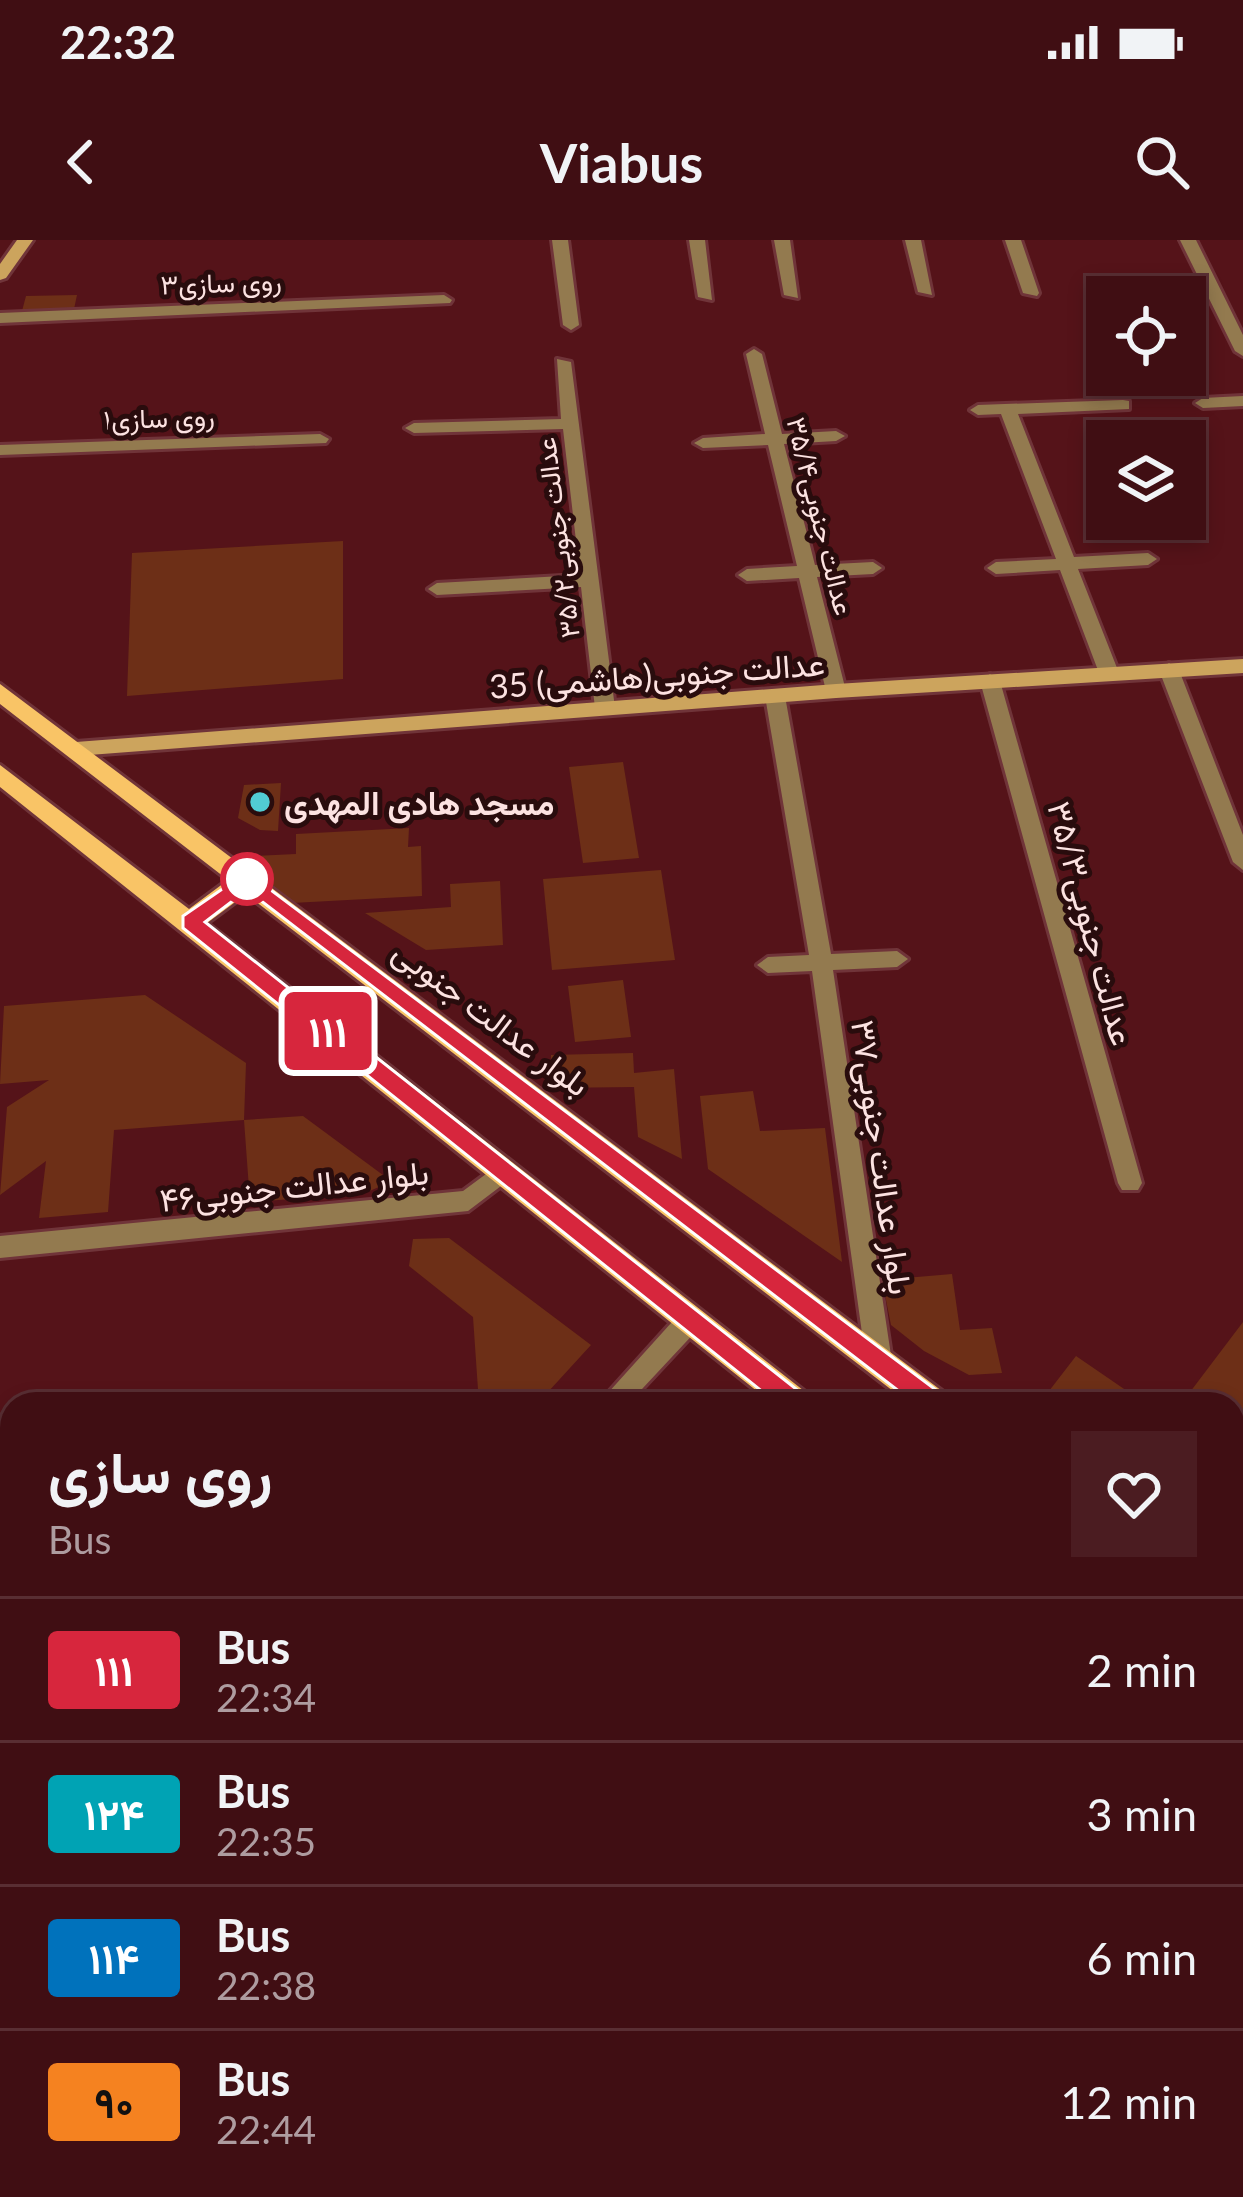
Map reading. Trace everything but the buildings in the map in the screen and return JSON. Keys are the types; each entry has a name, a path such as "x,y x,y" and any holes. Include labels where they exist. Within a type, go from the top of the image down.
{"main road":[{"name":"بلوار عدالت جنوبی","path":"0,692 919,1392"},
{"path":"5,780 781,1392"},
{"path":"190,922 247,879"}],"street":[{"path":"0,275 25,240"},
{"path":"560,240 571,325"},
{"path":"697,240 706,297"},
{"path":"782,240 792,295"},
{"path":"913,240 926,292"},
{"path":"1013,240 1031,293"},
{"path":"1188,240 1243,351"},
{"name":"روی سازی۳","path":"0,318 444,300"},
{"name":"عدالت جنوبی۳۵/۴","path":"754,353 836,691"},
{"name":"عدالت جنوبی۳۵/۲","path":"563,362 605,708"},
{"path":"1203,404 1243,401"},
{"path":"978,410 1123,405"},
{"path":"1008,410 1109,673"},
{"path":"414,428 571,424"},
{"path":"703,443 836,436"},
{"name":"روی سازی۱","path":"0,450 320,439"},
{"path":"997,568 1148,559"},
{"path":"747,575 873,568"},
{"path":"436,590 589,581"},
{"name":"35 عدالت جنوبی(هاشمی)","path":"76,748 1243,666"},
{"path":"1169,670 1243,862"},
{"name":"عدالت جنوبی۳۵/۳","path":"991,681 1130,1183"},
{"name":"بلوار عدالت جنوبی۳۷","path":"775,696 821,961 879,1362"},
{"path":"768,965 897,959"},
{"name":"بلوار عدالت جنوبی۴۶","path":"0,1246 468,1201 505,1171"},
{"path":"622,1392 690,1320"}],"bus line":[{"name":"۱۱۱","path":"781,1392 190,922 247,879 919,1392"}],"place":[{"name":"مسجد هادی المهدی","path":"260,802"}]}
